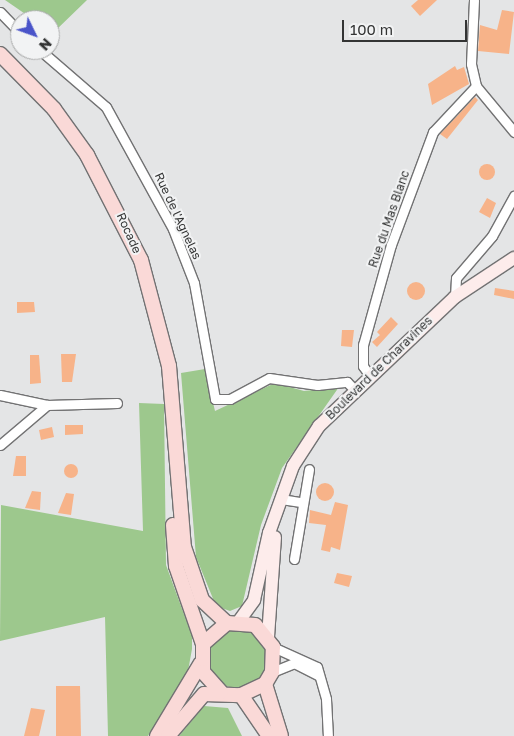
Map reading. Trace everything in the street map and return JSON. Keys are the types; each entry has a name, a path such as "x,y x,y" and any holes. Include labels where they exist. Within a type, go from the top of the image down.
{"main road":[{"name":"Rocade","path":"0,54 71,132 128,230 164,337 176,449 180,524 189,565 207,607 233,622"},
{"name":"Boulevard de Charavines","path":"203,644 233,622 254,600 279,503 306,445 354,389 455,297 514,258"},
{"name":"Rocade","path":"176,449 174,552 203,644"},
{"name":"Boulevard de Charavines","path":"265,684 272,672 271,642 279,503"},
{"path":"233,622 255,625 271,642"},
{"path":"157,736 200,663 203,644"},
{"path":"200,663 207,680 222,692"},
{"path":"168,736 199,698 222,692 241,695 265,684 281,736"},
{"path":"241,695 269,736"}],"street":[{"path":"474,0 471,64 476,86 514,132"},
{"path":"0,12 10,22"},
{"name":"Rue de l'Agnelas","path":"52,60 106,107 173,229 194,283 215,399 230,400 270,378 317,385 347,382 354,389"},
{"name":"Rue du Mas Blanc","path":"370,376 363,366 363,345 391,245 433,132 476,86"},
{"path":"455,297 456,278 492,236 514,196"},
{"path":"0,395 47,405 117,403"},
{"path":"0,445 47,405"},
{"path":"294,560 301,502 308,469"},
{"path":"279,503 301,502"},
{"path":"271,642 313,662 321,679 328,736"},
{"path":"272,672 288,663 303,664 321,679"}],"green space":[{"path":"5,0 87,0 60,26 60,10 20,10"},
{"path":"205,369 215,411 275,383 304,391 339,387 282,468 261,525 242,606 230,611 216,606 196,557 181,373"},
{"path":"139,403 164,404 166,565 192,636 192,649 188,671 148,736 108,736 105,617 0,641 1,505 143,531"},
{"path":"237,628 254,633 262,641 267,658 262,675 254,683 237,688 220,683 212,675 207,658 212,641 220,633"},
{"path":"204,706 228,708 242,736 179,736"}],"building":[{"path":"418,0 437,0 420,16 411,6"},
{"path":"502,10 514,12 509,54 478,51 480,25 497,30"},
{"path":"455,66 457,70 464,67 469,84 432,105 428,84"},
{"path":"475,97 478,100 447,139 440,134"},
{"path":"484,164 490,164 495,169 493,178 484,180 479,175 479,169"},
{"path":"487,198 496,203 490,218 479,212"},
{"path":"416,282 422,285 425,291 422,297 416,300 410,297 407,291 410,285"},
{"path":"495,288 514,291 514,299 494,295"},
{"path":"17,302 34,302 35,312 17,313"},
{"path":"391,317 398,324 377,347 372,342 380,335 377,332"},
{"path":"342,330 354,330 352,347 341,346"},
{"path":"61,354 76,354 72,382 62,382"},
{"path":"30,355 39,355 41,383 30,384"},
{"path":"65,425 83,425 83,434 65,435"},
{"path":"52,427 54,437 41,440 39,430"},
{"path":"16,456 26,456 26,476 13,476"},
{"path":"71,464 76,466 78,471 76,476 71,478 66,476 64,471 66,466"},
{"path":"325,483 331,486 334,492 331,498 325,501 319,498 316,492 319,486"},
{"path":"32,491 41,492 40,510 25,508"},
{"path":"66,493 74,494 71,515 58,513"},
{"path":"335,502 348,505 340,550 331,547 330,552 321,550 326,525 309,523 310,510 331,515"},
{"path":"337,573 352,576 349,587 334,583"},
{"path":"56,686 80,686 81,736 56,736"},
{"path":"31,708 45,710 39,736 24,736"}]}
